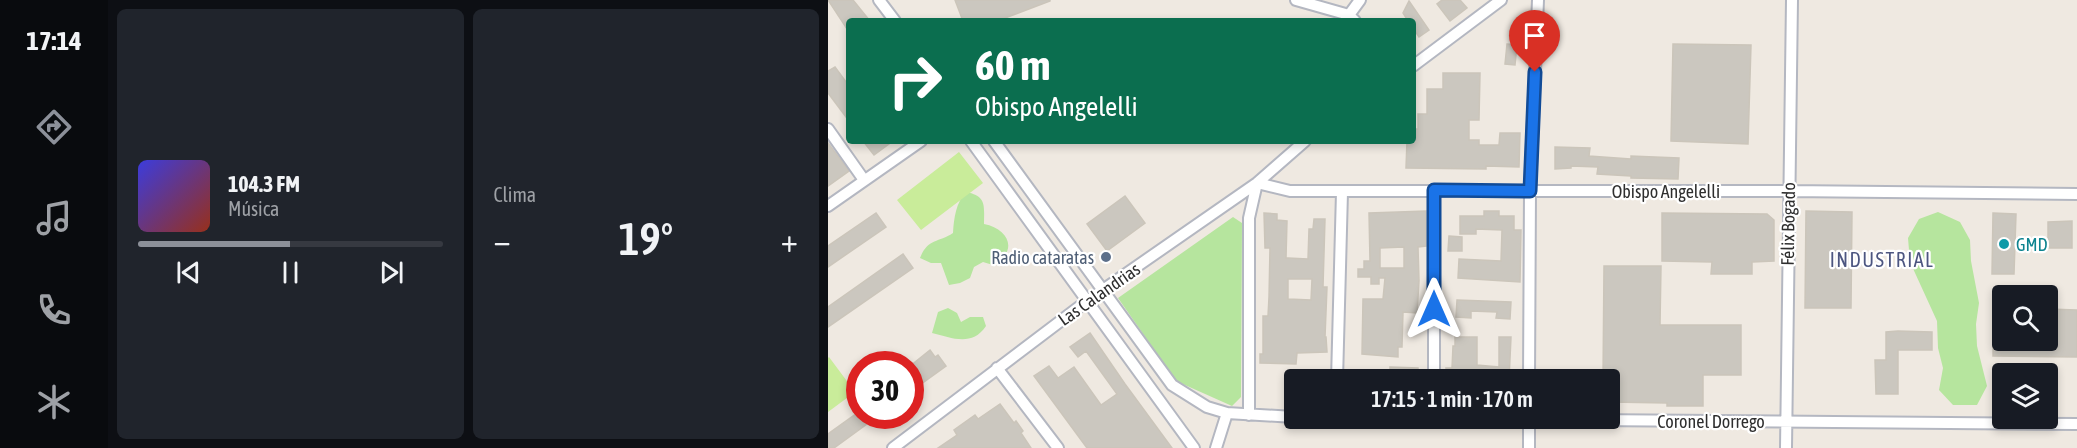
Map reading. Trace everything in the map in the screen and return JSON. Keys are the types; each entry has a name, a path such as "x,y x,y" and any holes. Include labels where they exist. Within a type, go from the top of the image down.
{"street":[{"path":"879,0 893,18"},
{"path":"1296,0 1352,18 1360,0"},
{"path":"1416,64 1501,0"},
{"path":"1529,369 1530,191 1538,0"},
{"name":"Félix Bogado","path":"1786,448 1792,0"},
{"path":"828,129 864,180"},
{"path":"828,206 917,144"},
{"path":"973,144 1194,448"},
{"path":"996,144 1172,385 1207,407 1227,413 1284,417"},
{"name":"Las Calandrias","path":"893,448 905,444 997,368 1087,301 1257,183 1302,144"},
{"path":"1249,415 1249,218 1257,183"},
{"name":"Obispo Angelelli","path":"1257,183 1290,191 1342,192 1434,190 2077,194"},
{"path":"1434,190 1434,369"},
{"path":"1338,369 1342,192"},
{"path":"997,368 1058,448"},
{"path":"1216,448 1227,413"},
{"name":"Coronel Dorrego","path":"1620,420 2077,424"},
{"path":"1529,429 1529,448"}],"green space":[{"path":"959,152 983,183 921,230 897,200"},
{"path":"966,192 981,199 984,207 984,224 1005,235 1008,247 1001,259 993,265 983,262 974,267 970,278 949,285 941,263 931,263 920,258 926,247 953,233 956,211"},
{"path":"1938,212 1960,222 1970,240 1971,261 1979,303 1976,324 1977,346 1987,386 1977,405 1953,405 1939,390 1943,368 1938,348 1937,321 1910,262 1908,238 1919,219"},
{"path":"1233,217 1242,223 1241,397 1232,406 1176,381 1118,298"},
{"path":"948,308 957,313 961,322 970,317 983,317 986,326 980,333 968,339 954,339 932,333 938,312"},
{"path":"828,358 846,380 846,399 828,412"}],"building":[{"path":"828,0 853,0 868,18 846,18 846,27"},
{"path":"955,0 1050,0 1005,18 962,18"},
{"path":"1442,0 1460,0 1467,8 1450,21 1437,4"},
{"path":"1409,1 1429,30 1419,37 1416,32 1416,18 1406,18 1403,13"},
{"path":"1507,44 1517,45 1515,65 1505,64"},
{"path":"1673,44 1751,45 1748,144 1671,141"},
{"path":"835,67 846,82 846,117 828,93 828,71"},
{"path":"1443,73 1480,73 1479,120 1469,120 1469,140 1479,140 1479,145 1499,145 1500,133 1520,133 1519,167 1406,168 1407,144 1416,144 1418,114 1427,114 1427,89 1443,89"},
{"path":"828,143 849,171 828,186"},
{"path":"865,144 889,144 874,155"},
{"path":"1555,147 1590,148 1589,156 1631,159 1631,156 1679,158 1678,179 1631,178 1631,176 1597,174 1598,167 1571,166 1571,168 1555,169"},
{"path":"1125,196 1145,223 1107,251 1087,224"},
{"path":"1426,211 1426,246 1418,247 1417,313 1403,312 1402,347 1398,347 1398,357 1362,354 1363,299 1383,299 1385,278 1379,278 1379,284 1371,284 1371,277 1358,277 1358,269 1364,269 1364,261 1370,261 1369,213","holes":["1404,247 1404,268 1380,268 1380,248"]},
{"path":"1484,211 1499,211 1499,216 1514,216 1514,230 1521,230 1520,282 1458,278 1459,259 1501,261 1502,230 1476,229 1476,234 1460,234 1460,216 1484,216"},
{"path":"1806,211 1852,212 1851,308 1805,308"},
{"path":"876,213 886,227 828,267 828,246"},
{"path":"1264,213 1277,214 1277,220 1287,221 1286,258 1308,259 1309,229 1313,229 1314,219 1325,219 1323,287 1327,287 1325,337 1327,352 1297,353 1296,364 1260,363 1260,354 1263,354 1263,316 1268,316 1269,297 1270,248 1265,248","holes":["1288,279 1312,279 1311,300 1288,299"]},
{"path":"1662,213 1767,214 1774,220 1774,261 1752,262 1752,274 1711,274 1712,262 1662,261"},
{"name":"GMD","path":"1993,213 2016,214 2014,274 1992,274"},
{"path":"2072,221 2072,248 2048,248 2048,222"},
{"path":"1449,236 1462,237 1462,251 1448,251"},
{"path":"903,254 913,268 828,327 828,307"},
{"path":"1604,266 1661,266 1660,325 1741,325 1741,375 1703,375 1703,406 1620,402 1620,369 1603,369"},
{"path":"1457,300 1511,302 1510,319 1496,318 1497,312 1471,311 1471,318 1456,317"},
{"path":"2058,309 2077,310 2077,357 1993,356 1993,351 2058,351"},
{"path":"1886,332 1932,332 1932,350 1898,350 1898,394 1876,394 1875,360 1886,360"},
{"path":"1090,333 1172,448 1087,448 1034,376 1049,366 1058,378 1074,367 1101,405 1117,394 1086,351 1078,357 1070,347"},
{"path":"1455,337 1477,337 1477,365 1499,367 1499,337 1511,337 1510,369 1446,369 1452,368 1453,346 1455,346"},
{"path":"930,350 935,357 938,355 946,366 924,382 924,355"},
{"path":"1390,367 1418,368 1418,369 1390,369"},
{"path":"1000,404 1014,423 1016,421 1031,448 938,448 957,435 954,430 975,415 978,419"},
{"path":"846,421 846,429 860,429 834,448 828,448 828,434"}],"place":[{"name":"GMD","path":"2004,244"},
{"name":"Radio cataratas","path":"1106,257"}],"district":[{"name":"INDUSTRIAL","path":"1882,259"}],"route":[{"path":"1434,309 1434,190 1530,191 1535,72"}]}
